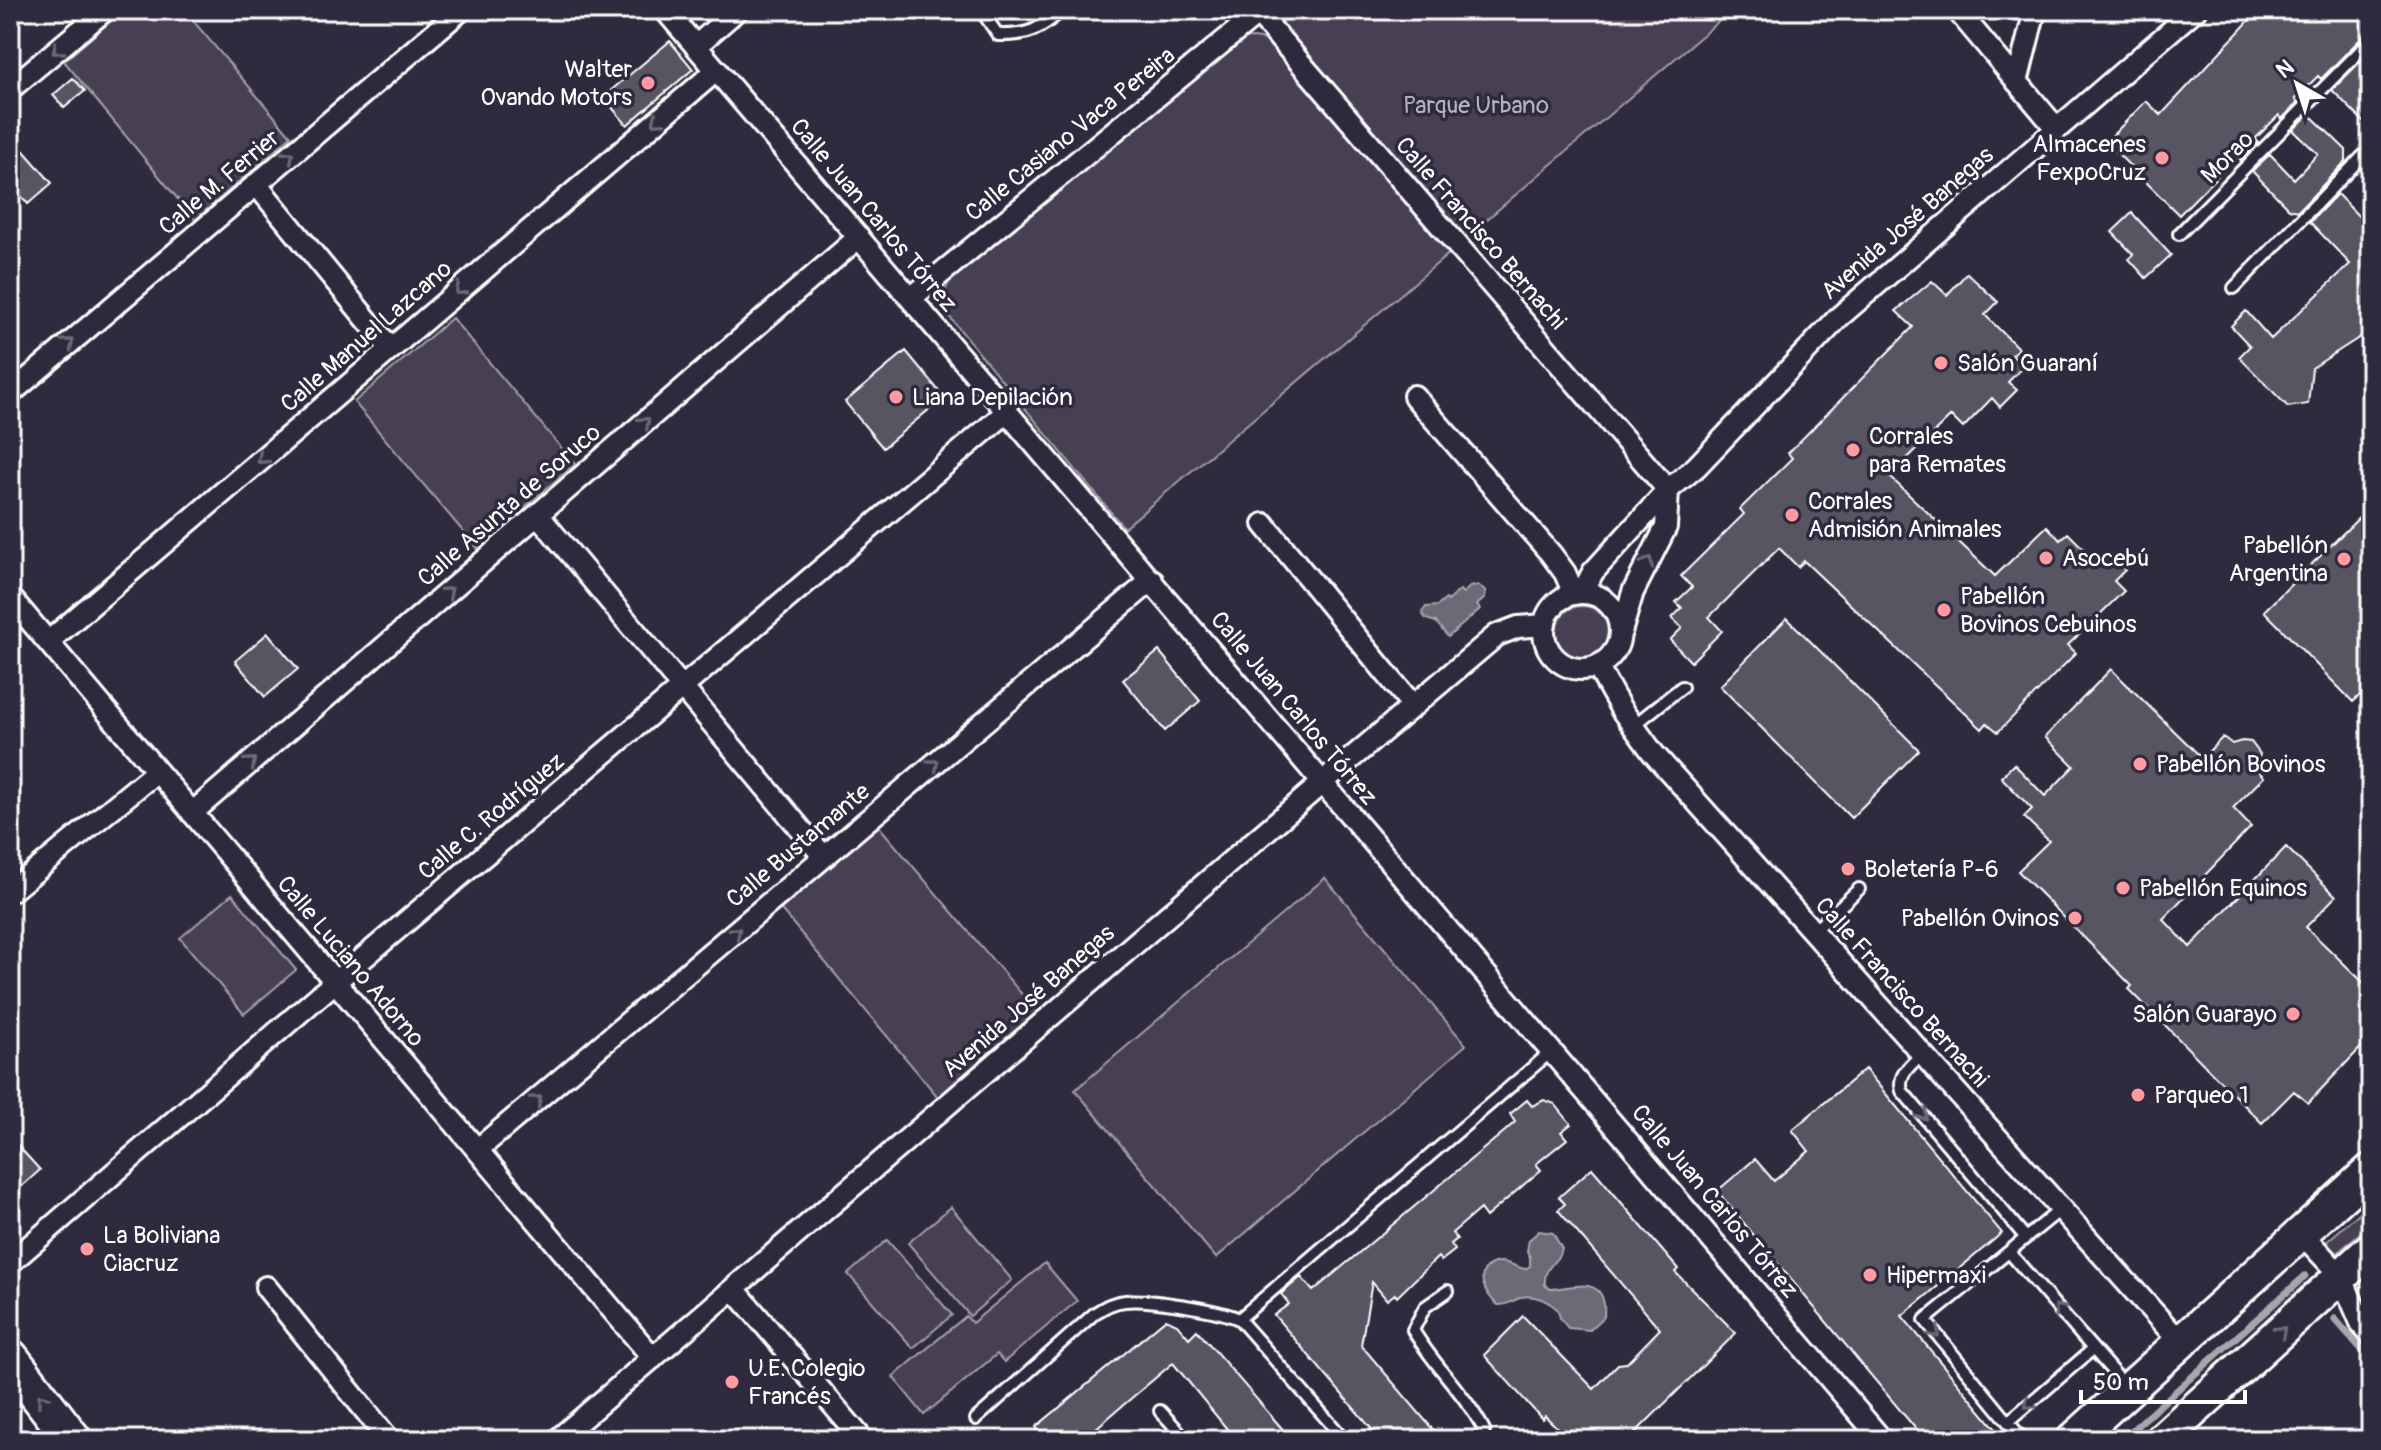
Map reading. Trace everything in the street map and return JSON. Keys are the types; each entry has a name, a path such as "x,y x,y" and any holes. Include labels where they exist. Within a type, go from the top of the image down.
{"highway":[{"path":"10,1358 73,1440"}],"main road":[{"path":"2073,1440 2371,1170"},
{"path":"2161,1440 2371,1249"}],"street":[{"path":"10,89 105,10"},
{"name":"Calle M. Ferrier","path":"10,394 461,10"},
{"name":"Calle Juan Carlos Tórrez","path":"665,10 1882,1440"},
{"path":"696,46 737,10"},
{"path":"1957,10 2056,128"},
{"path":"2017,82 2035,10"},
{"name":"Avenida José Banegas","path":"1578,593 1593,572 1668,490 1696,467 1839,317 2195,10"},
{"name":"Calle Casiano Vaca Pereira","path":"911,298 1258,11"},
{"name":"Calle Francisco Bernachi","path":"1258,11 1668,490"},
{"name":"Calle Manuel Lazcano","path":"48,642 717,70"},
{"path":"256,184 391,349"},
{"name":"Calle Asunta de Soruco","path":"192,813 859,237"},
{"path":"1414,396 1551,554 1578,593"},
{"name":"Calle C. Rodríguez","path":"10,1263 335,982 1008,411"},
{"path":"1620,633 1620,624 1613,608 1600,597 1578,593 1558,602 1545,625 1546,642 1555,658 1571,667 1597,666 1616,649 1633,592 1666,527 1668,490"},
{"path":"538,515 824,857"},
{"path":"1264,524 1413,706"},
{"name":"Calle Bustamante","path":"477,1150 1152,580"},
{"name":"Calle Luciano Adorno","path":"10,597 653,1358"},
{"name":"Avenida José Banegas","path":"557,1440 1497,635 1518,627 1545,625"},
{"name":"Calle Francisco Bernachi","path":"1597,666 1608,688 1653,753 2181,1343"},
{"path":"10,892 157,771"},
{"path":"2301,1233 2341,1276 2362,1325 2371,1335"},
{"path":"266,1287 389,1440"},
{"path":"734,1289 863,1440"}],"lane":[{"path":"981,10 998,35 1011,36 1040,30 1062,10"},
{"name":"Morao","path":"2179,234 2371,40"},
{"path":"2234,288 2363,156"},
{"path":"1633,726 1682,687"},
{"path":"1813,932 1859,889"},
{"path":"1239,1319 1553,1050"},
{"path":"1922,1054 1902,1074 1899,1082 1902,1091 2026,1238"},
{"path":"2023,1440 1925,1320 2060,1210"},
{"path":"2009,1252 2128,1390"},
{"path":"1448,1291 1425,1307 1413,1330 1473,1408 1484,1430 1479,1440"},
{"path":"976,1419 1095,1313 1109,1304 1127,1300 1224,1312 1239,1319 1345,1440"},
{"path":"2008,1422 2093,1349"},
{"path":"1160,1411 1187,1440"}],"green space":[{"path":"124,10 184,10 291,136 195,220 64,61"},
{"name":"Parque Urbano","path":"1283,10 1732,10 1465,238 1285,29 1281,14"},
{"path":"1235,39 1270,41 1451,252 1124,528 942,308 942,297 950,280"},
{"path":"452,318 575,464 477,548 354,402"},
{"path":"1582,606 1601,613 1608,632 1601,651 1582,658 1563,651 1556,632 1563,613"},
{"path":"877,824 1037,1012 938,1097 779,907"},
{"path":"1325,878 1466,1045 1216,1258 1075,1090"},
{"path":"232,894 296,970 244,1014 180,938"},
{"path":"2371,1194 2371,1223 2334,1256 2324,1244 2366,1207"},
{"path":"951,1207 1012,1280 970,1316 908,1243"},
{"path":"887,1240 952,1315 913,1348 848,1274"},
{"path":"1045,1263 1077,1301 1004,1362 997,1354 924,1415 893,1377 966,1316 972,1323"}],"shaded area":[{"path":"1472,585 1478,585 1485,591 1485,598 1477,605 1480,609 1448,637 1436,622 1424,617 1422,612 1426,607 1437,606 1446,599 1448,601 1460,590 1463,593"},
{"path":"1539,1231 1553,1233 1562,1249 1546,1273 1545,1285 1550,1289 1588,1286 1601,1294 1604,1317 1590,1330 1568,1328 1558,1310 1542,1299 1522,1297 1498,1305 1489,1296 1482,1277 1487,1267 1498,1262 1525,1269 1530,1266 1527,1251 1529,1240"}],"building":[{"path":"2259,10 2371,10 2371,32 2365,34 2321,79 2318,76 2295,99 2298,102 2282,119 2279,115 2255,139 2258,142 2241,160 2237,156 2179,215 2106,142 2146,101 2161,115"},
{"name":"Walter Ovando Motors","path":"670,41 693,69 627,125 603,97"},
{"path":"2371,51 2371,129 2332,90"},
{"path":"73,78 85,91 64,108 53,95"},
{"path":"2309,114 2346,150 2346,161 2298,211 2289,209 2252,171 2270,154 2294,179 2318,154 2293,130"},
{"path":"10,135 52,183 28,204 10,183"},
{"path":"2337,194 2371,229 2371,330 2312,368 2308,404 2288,407 2239,357 2250,346 2231,326 2246,311 2271,339 2350,264 2310,222"},
{"path":"2132,213 2171,255 2146,278 2129,259 2133,254 2112,232"},
{"path":"1967,273 1998,302 1985,315 2019,349 2012,355 2024,366 2008,382 2017,390 2000,407 1992,398 1963,428 1951,416 1889,476 1995,576 2047,526 2060,540 2068,533 2098,563 2108,553 2125,570 2114,581 2124,591 2068,645 2076,653 1998,732 1987,723 1982,729 1804,561 1798,567 1779,548 1709,617 1722,631 1691,662 1670,640 1682,628 1672,618 1682,608 1676,602 1692,587 1681,576 1744,514 1740,509 1792,458 1788,453 1913,327 1896,311 1932,281 1947,295"},
{"path":"906,351 944,397 883,448 845,402"},
{"name":"Pabellón Argentina","path":"2371,506 2371,684 2353,702 2264,611"},
{"path":"1787,618 1919,750 1851,818 1720,686"},
{"path":"268,633 298,669 265,697 235,661"},
{"path":"1159,651 1200,701 1165,731 1123,680"},
{"path":"2111,669 2202,758 2223,737 2232,744 2251,742 2260,754 2256,769 2264,777 2233,808 2251,827 2163,919 2190,947 2286,847 2336,896 2306,927 2371,990 2371,1037 2308,1103 2294,1091 2262,1123 2018,871 2049,841 2024,817 2032,809 2001,777 2014,764 2045,796 2074,766 2045,737"},
{"name":"Hipermaxi","path":"1865,1069 2002,1233 1902,1316 2005,1440 1925,1440 1717,1191 1755,1159 1774,1181 1809,1151 1792,1130"},
{"path":"1527,1100 1532,1106 1544,1100 1555,1104 1571,1124 1561,1132 1567,1139 1536,1164 1541,1170 1486,1217 1480,1209 1452,1233 1457,1239 1451,1244 1455,1250 1441,1261 1438,1257 1397,1297 1395,1294 1387,1300 1372,1282 1361,1345 1442,1440 1381,1440 1274,1315 1289,1304 1281,1294 1301,1277 1313,1291 1505,1131 1515,1122 1510,1114"},
{"path":"10,1137 40,1170 10,1197"},
{"path":"1592,1168 1678,1269 1675,1272 1736,1333 1628,1440 1570,1440 1545,1416 1542,1419 1484,1355 1523,1316 1594,1389 1618,1364 1627,1363 1660,1329 1558,1210 1565,1204 1559,1197"},
{"path":"1166,1319 1177,1324 1189,1338 1197,1330 1292,1440 1236,1440 1173,1363 1082,1440 1046,1440 1036,1427"}],"waterway":[{"path":"2121,1440 2305,1276"},
{"path":"2335,1319 2371,1360"}],"place":[{"name":"Walter Ovando Motors","path":"648,83"},
{"name":"Almacenes FexpoCruz","path":"2162,158"},
{"name":"Salón Guaraní","path":"1941,363"},
{"name":"Liana Depilación","path":"896,397"},
{"name":"Corrales para Remates","path":"1853,450"},
{"name":"Corrales Admisión Animales","path":"1792,515"},
{"name":"Asocebú","path":"2046,558"},
{"name":"Pabellón Argentina","path":"2344,559"},
{"name":"Pabellón Bovinos Cebuinos","path":"1944,610"},
{"name":"Pabellón Bovinos","path":"2140,764"},
{"name":"Boletería P-6","path":"1848,869"},
{"name":"Pabellón Equinos","path":"2123,888"},
{"name":"Pabellón Ovinos","path":"2075,918"},
{"name":"Salón Guarayo","path":"2293,1014"},
{"name":"Parqueo 1","path":"2138,1095"},
{"name":"La Boliviana Ciacruz","path":"87,1249"},
{"name":"Hipermaxi","path":"1870,1275"},
{"name":"U.E. Colegio Francés","path":"732,1382"}]}
